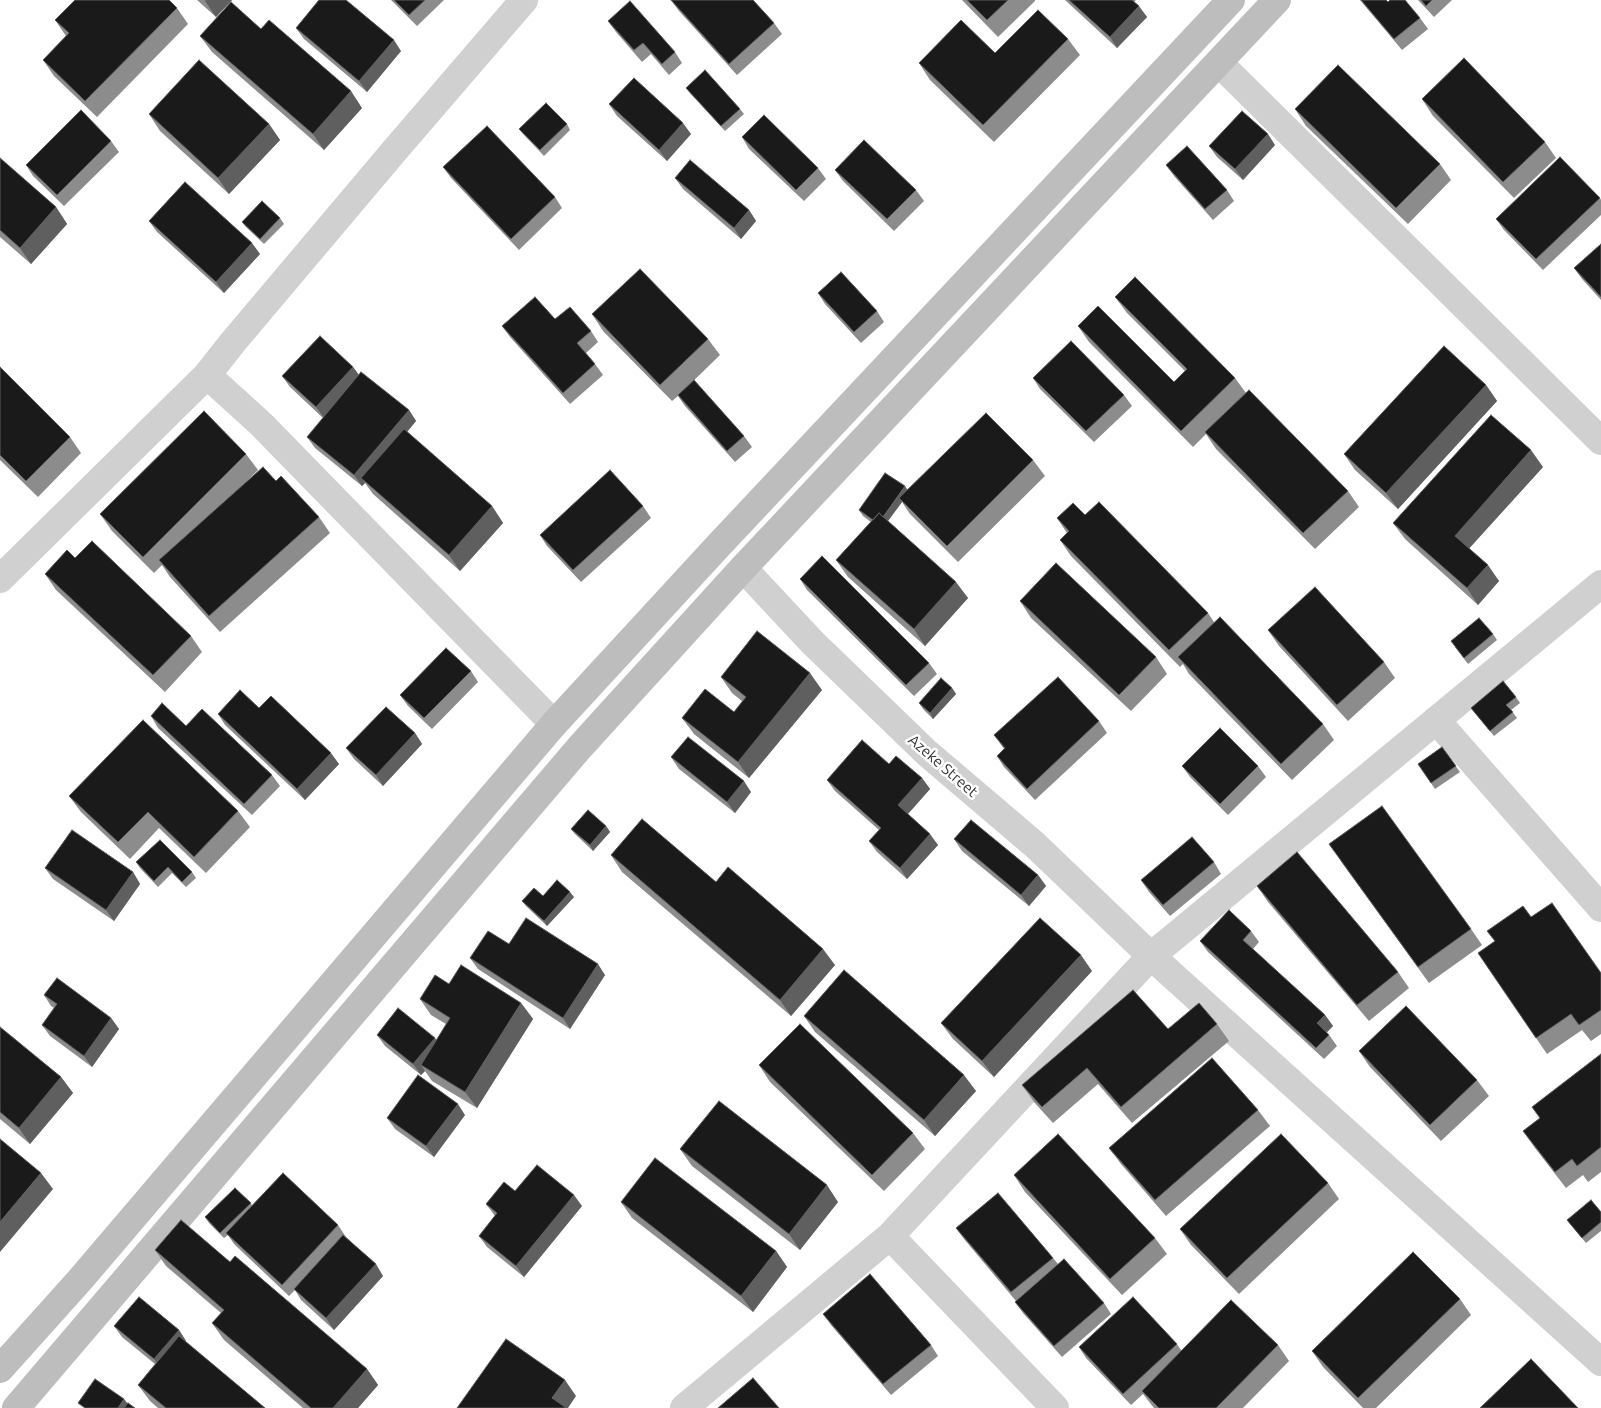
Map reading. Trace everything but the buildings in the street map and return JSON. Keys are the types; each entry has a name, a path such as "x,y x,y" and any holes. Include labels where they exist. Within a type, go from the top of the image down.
{"main road":[{"path":"0,1368 79,1281 554,724 725,538 1231,0"},
{"path":"16,1408 580,747 743,568 1277,0"}],"street":[{"path":"0,579 207,375 388,158 524,0"},
{"path":"1219,63 1601,441"},
{"path":"207,375 262,424 554,724"},
{"name":"Azeke Street","path":"743,568 812,642 927,753 1035,845 1151,956 1601,1362"},
{"path":"684,1408 890,1236 1151,956 1601,584"},
{"path":"1436,720 1601,908"},
{"path":"890,1236 1055,1408"}]}
